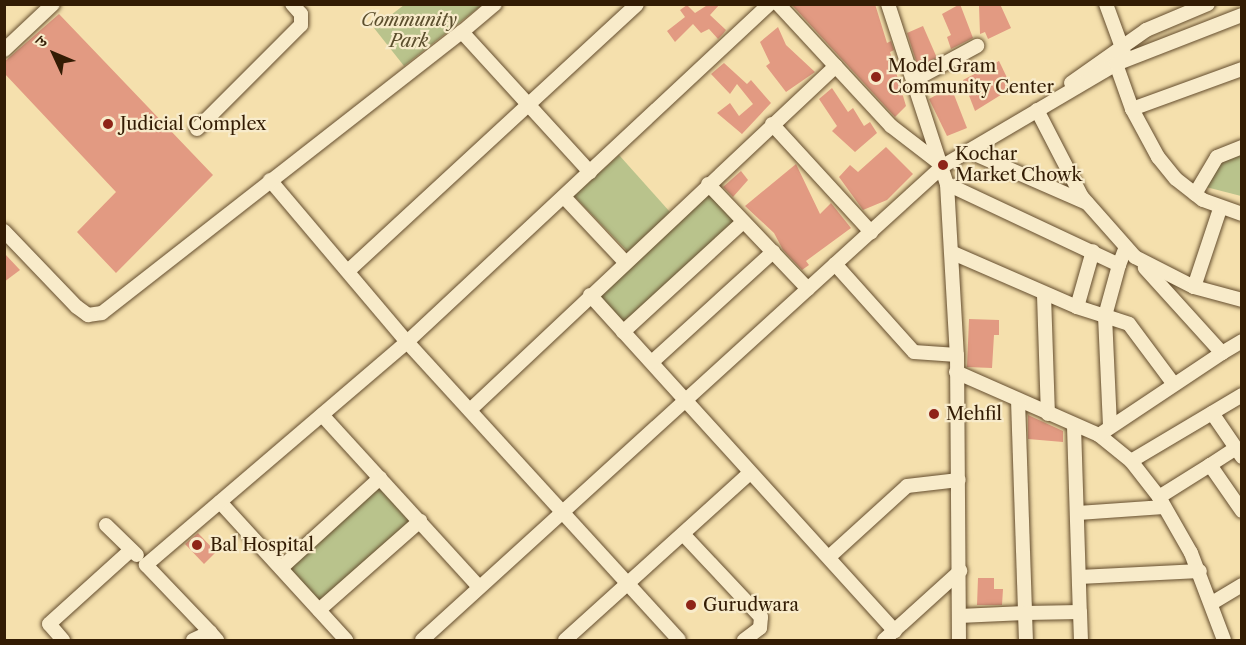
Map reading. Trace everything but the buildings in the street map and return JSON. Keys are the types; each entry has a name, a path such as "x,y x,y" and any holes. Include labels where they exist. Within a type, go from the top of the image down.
{"street":[{"path":"4,50 53,4"},
{"path":"197,129 301,25 301,14 292,4"},
{"path":"4,231 77,307 88,315 118,304 270,180 495,4"},
{"path":"348,271 637,4"},
{"path":"146,565 407,342 769,4"},
{"path":"778,4 901,136 943,166"},
{"path":"888,4 943,166 947,184 953,253 957,355 959,640"},
{"path":"1106,4 1121,45 1122,62 1132,109 1158,158 1195,194 1220,209 1242,214"},
{"path":"1055,99 1087,69 1146,30 1206,5 1213,26"},
{"path":"422,640 943,166 1122,62 1242,15"},
{"path":"462,32 590,172"},
{"path":"914,80 977,46"},
{"path":"470,410 836,66"},
{"path":"1132,109 1242,69"},
{"path":"1037,110 1068,174 1088,204 1222,353"},
{"path":"772,124 871,232"},
{"path":"1195,194 1217,157 1242,147"},
{"path":"968,151 1088,204"},
{"path":"270,180 407,342 676,639"},
{"path":"708,184 808,289"},
{"path":"947,184 1119,265"},
{"path":"564,197 625,262"},
{"path":"1194,286 1220,209"},
{"path":"623,332 743,222"},
{"path":"1077,307 1093,251"},
{"path":"652,362 773,252"},
{"path":"1131,252 1119,265 1105,316 1105,430 1161,502 1200,571 1224,640"},
{"path":"1131,252 1194,286 1241,300"},
{"path":"953,253 1044,295 1129,324 1173,382"},
{"path":"835,264 914,352 957,355"},
{"path":"1044,295 1048,414"},
{"path":"590,296 895,631"},
{"path":"956,372 1074,426 1105,430 1173,382 1242,341"},
{"path":"1131,461 1242,395"},
{"path":"1018,400 1026,640"},
{"path":"1078,513 1161,502 1210,465 1239,453 1212,414"},
{"path":"322,415 479,587"},
{"path":"1074,426 1081,640"},
{"path":"1210,465 1242,511"},
{"path":"565,640 750,473"},
{"path":"280,568 380,478"},
{"path":"829,557 907,486 959,480"},
{"path":"220,502 346,640"},
{"path":"319,610 420,522"},
{"path":"106,525 213,636"},
{"path":"683,534 761,617 760,628 744,640"},
{"path":"63,640 49,624 131,550"},
{"path":"884,640 960,571"},
{"path":"1079,577 1200,571"},
{"path":"1212,603 1242,585"},
{"path":"959,616 1080,612"},
{"path":"193,640 213,636"}],"green space":[{"name":"Community Park","path":"404,5 482,5 404,66 374,28"},
{"path":"1241,152 1241,196 1206,187 1211,168"},
{"path":"619,155 670,212 629,253 574,196"},
{"path":"707,188 737,220 626,329 594,295"},
{"path":"378,485 412,523 324,605 288,567"}],"place":[{"name":"Model Gram Community Center","path":"876,77"},
{"name":"Judicial Complex","path":"108,124"},
{"name":"Kochar Market Chowk","path":"943,165"},
{"name":"Mehfil","path":"934,414"},
{"name":"Bal Hospital","path":"197,545"},
{"name":"Gurudwara","path":"691,605"}]}
